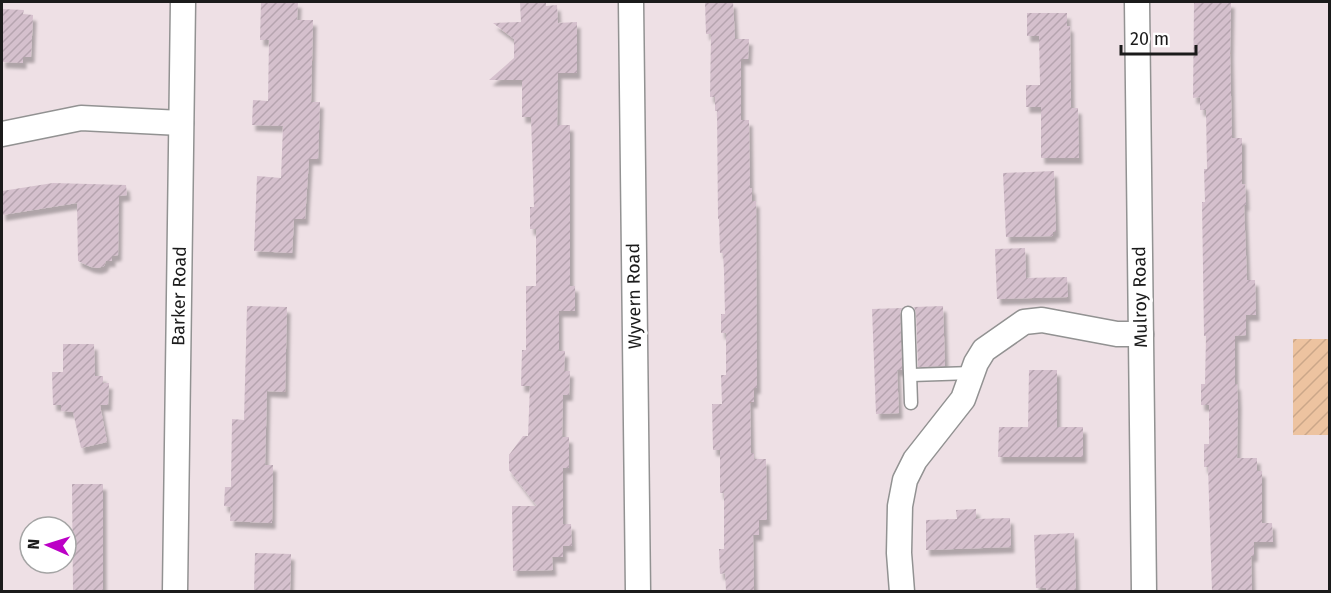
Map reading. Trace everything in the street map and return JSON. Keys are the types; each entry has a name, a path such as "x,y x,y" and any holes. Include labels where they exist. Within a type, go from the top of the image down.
{"street":[{"name":"Barker Road","path":"175,591 183,2"},
{"name":"Wyvern Road","path":"631,2 638,591"},
{"name":"Mulroy Road","path":"1137,2 1144,591"},
{"path":"2,134 81,118 181,123"},
{"path":"902,591 899,553 900,506 905,480 915,460 963,399 972,373 984,350 1024,322 1042,320 1117,334 1141,334"}],"lane":[{"path":"909,313 910,403"},
{"path":"911,375 972,373"}],"shaded area":[{"path":"1293,339 1329,339 1329,435 1293,435"}],"building":[{"path":"261,2 298,2 297,20 313,20 311,102 320,102 318,159 309,159 305,219 294,219 292,253 254,251 257,176 281,178 283,126 252,125 253,100 268,101 269,40 260,40"},
{"path":"520,2 546,2 546,6 557,5 558,23 577,22 577,73 558,73 557,125 570,125 570,286 575,286 575,311 559,311 559,351 565,351 564,371 570,371 569,395 563,395 562,437 569,437 569,468 563,468 563,524 571,524 572,546 563,546 563,557 552,557 553,570 513,571 512,506 537,506 509,470 509,455 523,436 528,436 530,386 521,386 522,350 526,350 526,286 536,286 536,229 530,229 530,207 534,207 531,117 522,117 522,80 489,80 514,58 514,39 493,23 521,22"},
{"path":"705,2 733,2 735,39 749,39 748,59 741,59 741,120 749,120 750,188 752,188 752,201 756,201 757,388 754,388 754,402 750,402 751,453 754,453 754,459 766,459 767,520 759,520 759,535 753,535 754,590 750,591 726,591 725,573 720,574 719,549 724,549 724,493 720,493 720,450 713,450 712,404 722,404 721,375 726,375 726,333 721,333 721,314 725,314 723,253 720,253 718,219 717,111 715,111 715,97 710,97 711,34 706,34"},
{"path":"1194,2 1231,2 1232,138 1242,138 1247,280 1255,280 1256,315 1246,315 1246,335 1235,336 1235,384 1237,384 1238,403 1237,458 1257,458 1257,471 1262,471 1262,523 1272,523 1273,542 1254,542 1254,556 1251,556 1252,590 1246,591 1212,591 1208,467 1204,467 1204,444 1209,444 1209,405 1201,405 1201,384 1205,384 1206,336 1204,336 1202,202 1205,202 1204,169 1207,169 1206,110 1200,110 1200,97 1193,98"},
{"path":"2,9 24,10 23,14 33,15 31,57 23,57 23,63 2,62"},
{"path":"1027,13 1067,13 1067,26 1070,26 1071,108 1078,108 1079,158 1041,158 1041,107 1026,107 1026,85 1040,85 1039,36 1027,36"},
{"path":"1054,171 1056,232 1053,232 1053,236 1006,237 1003,173"},
{"path":"53,183 126,185 127,195 119,196 118,255 112,256 112,261 106,261 104,266 98,268 78,261 77,203 2,215 2,191"},
{"path":"1025,248 1026,278 1067,277 1068,297 997,299 995,249"},
{"path":"247,306 287,307 285,392 267,391 265,465 273,465 272,523 230,521 231,507 224,506 225,487 231,487 232,419 244,420"},
{"path":"943,306 945,366 918,367 914,307"},
{"path":"902,308 900,313 902,370 897,370 899,413 876,414 872,309"},
{"path":"63,344 94,344 95,376 103,376 103,383 109,383 108,405 100,405 107,442 81,448 73,412 61,411 61,405 53,405 52,372 63,372"},
{"path":"1029,370 1057,370 1057,427 1083,427 1083,457 998,457 999,427 1028,427"},
{"path":"72,484 103,484 103,591 73,591 73,575 78,575 78,515 72,515"},
{"path":"976,509 976,519 1010,518 1011,547 926,550 926,520 957,519 956,510"},
{"path":"1074,533 1076,591 1046,591 1046,588 1036,588 1034,535"},
{"path":"255,553 291,554 290,591 254,591"}]}
